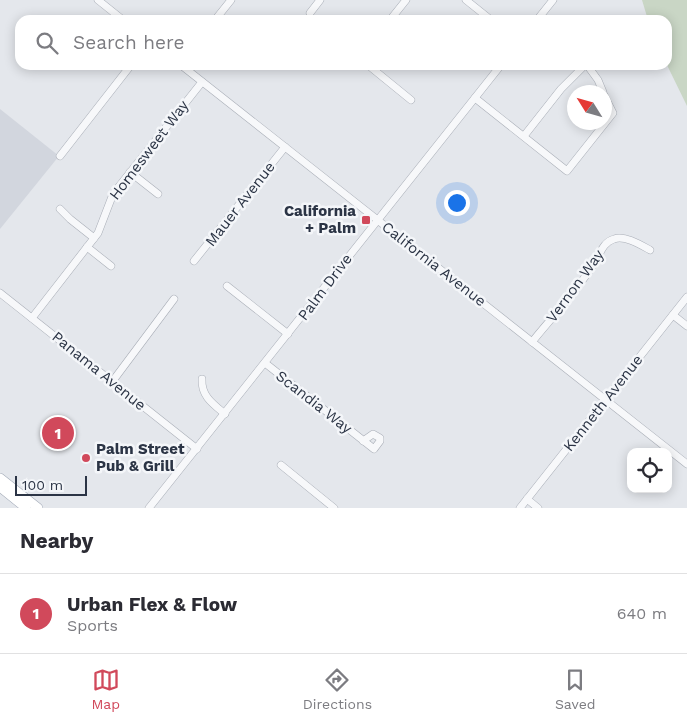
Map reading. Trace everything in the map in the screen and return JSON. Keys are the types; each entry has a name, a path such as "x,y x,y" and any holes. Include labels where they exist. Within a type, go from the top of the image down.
{"main road":[{"path":"0,478 27,507"},
{"path":"0,483 28,504 27,507"},
{"path":"0,487 27,507"}],"street":[{"path":"99,0 117,15"},
{"path":"219,15 230,0"},
{"path":"310,13 320,0"},
{"path":"397,15 406,0"},
{"path":"466,0 485,15"},
{"path":"541,15 553,0"},
{"path":"60,156 127,70"},
{"name":"California Avenue","path":"187,70 687,464"},
{"path":"374,70 412,100"},
{"name":"Palm Drive","path":"149,508 497,70"},
{"path":"524,136 561,88 581,70"},
{"path":"590,70 600,85"},
{"name":"Homesweet Way","path":"32,318 94,238 101,227 111,197 202,82"},
{"path":"475,98 567,171 600,130"},
{"name":"Mauer Avenue","path":"194,260 285,147"},
{"path":"130,172 158,194"},
{"path":"60,209 94,238"},
{"name":"Vernon Way","path":"532,342 591,268 607,243 615,238 624,239 650,250"},
{"path":"87,247 111,266"},
{"path":"227,286 288,334"},
{"name":"Panama Avenue","path":"0,293 197,450"},
{"name":"Kenneth Avenue","path":"520,508 687,297"},
{"path":"112,382 174,299"},
{"path":"673,315 687,326"},
{"name":"Scandia Way","path":"266,363 362,440"},
{"path":"202,378 202,388 206,398 225,414"},
{"path":"281,465 334,508"},
{"path":"527,499 538,508"}],"shaded area":[{"path":"0,109 59,156 0,229"}],"green space":[{"path":"642,0 687,0 687,106 669,70 672,70 672,15 646,15"}],"place":[{"name":"California + Palm","path":"366,220"},
{"name":"Urban Flex & Flow","path":"58,433"},
{"name":"Palm Street Pub & Grill","path":"86,458"}]}
